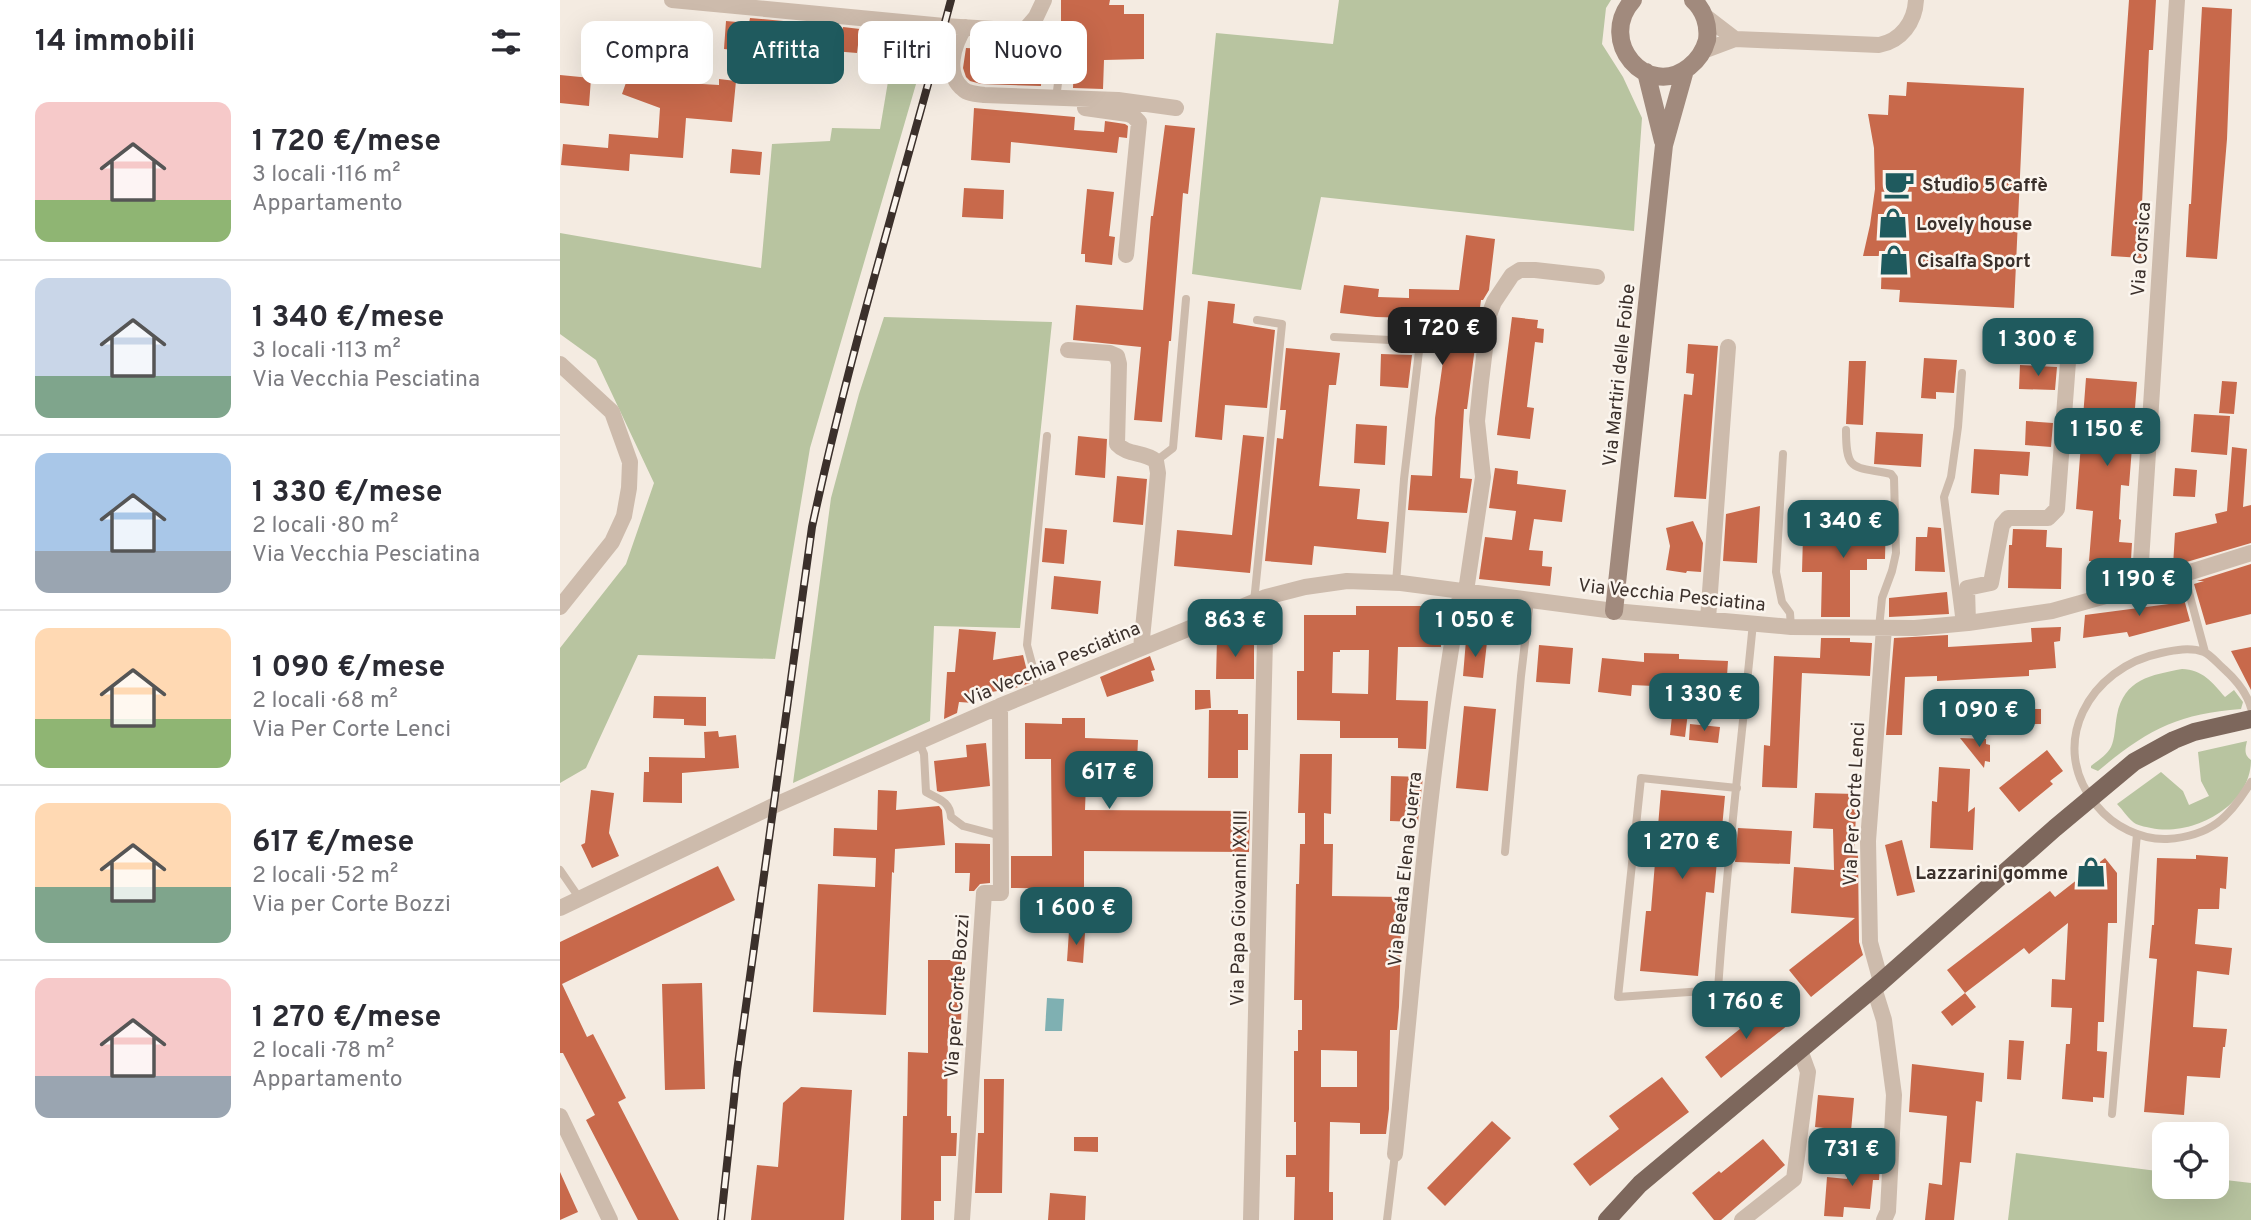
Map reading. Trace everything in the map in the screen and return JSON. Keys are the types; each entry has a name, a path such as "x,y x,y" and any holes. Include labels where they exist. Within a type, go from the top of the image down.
{"main road":[{"path":"1606,1220 1640,1184 1877,985 2134,762 2155,748 2194,732 2251,719"}],"street":[{"path":"672,0 1024,31 1036,17 1044,0"},
{"path":"1633,0 1623,14 1619,27 1620,41 1625,54 1634,65 1659,76 1672,75 1696,62 1707,40 1705,16"},
{"path":"1693,0 1705,16 1735,38"},
{"path":"1703,51 1735,38 1879,45 1892,43 1912,21 1916,0"},
{"name":"Via Corsica","path":"2144,585 2141,562 2177,0"},
{"path":"965,27 956,41 952,62 955,82 965,92 1118,100 1176,108"},
{"name":"Via Martiri delle Foibe","path":"1614,611 1664,145 1685,70"},
{"name":"Via Martiri delle Foibe","path":"1646,72 1664,145"},
{"path":"1062,99 1074,106 1128,114 1139,122 1126,255"},
{"name":"Via Beata Elena Guerra","path":"1395,1154 1423,869 1451,643 1464,591 1483,477 1477,421 1489,315 1494,302 1512,275 1520,270 1597,278"},
{"path":"1708,619 1728,347"},
{"path":"1069,350 1110,353 1116,356 1119,364 1117,444 1124,452 1148,455 1156,461 1158,474 1141,648"},
{"path":"1964,623 1967,588 1991,583 2002,525 2008,518 2048,518 2057,509 2068,362"},
{"path":"560,364 612,412 630,462 624,516 612,542 560,607"},
{"name":"Via Vecchia Pesciatina","path":"560,908 773,806 1000,706 1260,599 1305,587 1347,581 1396,583 1614,611 1791,627 1915,628 2052,611 2251,553"},
{"name":"Via Papa Giovanni XXIII","path":"1251,1220 1260,599"},
{"name":"Via Per Corte Lenci","path":"1882,628 1868,841 1870,942 1894,1095 1888,1211 1884,1220"},
{"name":"Via per Corte Bozzi","path":"962,1220 984,893 1001,892 1000,706"},
{"path":"1742,1220 1794,1179 1808,1072 1800,1050"},
{"path":"560,1116 610,1220"}],"lane":[{"path":"1036,17 1042,46 1059,75 1062,99"},
{"path":"1156,461 1173,448 1186,299"},
{"path":"1257,320 1282,324 1260,599"},
{"path":"1334,337 1408,341 1417,346 1419,351 1404,479 1396,583"},
{"path":"1962,373 1951,477 1944,497 1964,623"},
{"path":"1846,430 1846,456 1851,464 1891,474 1894,478 1895,553 1892,571 1882,598 1882,628"},
{"path":"1039,690 1027,645 1047,436"},
{"path":"1783,454 1776,572 1782,601 1790,613 1791,627"},
{"path":"2184,574 2205,652 2234,678 2251,708"},
{"path":"1506,852 1521,676 1531,600"},
{"path":"1737,788 1641,778 1618,997 1718,990 1725,889 1737,788 1753,623"},
{"path":"2205,652 2182,649 2148,655 2122,667 2098,686 2082,712 2075,741 2078,771 2090,799 2103,814 2119,826 2137,834 2163,839 2190,836 2215,825 2236,807 2251,782"},
{"path":"919,742 924,754 926,792 946,802 951,810 951,817 963,827 1001,836"},
{"path":"2112,1114 2137,834"},
{"path":"560,870 580,899"},
{"path":"1387,1220 1395,1154"}],"green space":[{"path":"1339,0 1611,0 1606,8 1602,44 1623,77 1642,118 1634,231 1321,197 1301,290 1192,274 1216,33 1333,44"},
{"path":"888,84 916,84 810,448 775,659 638,655 586,768 560,783 560,648 626,564 654,483 596,360 560,334 560,233 761,268 772,144 830,141 832,128 880,129"},
{"path":"884,317 1052,322 1020,628 934,626 930,721 793,783 831,498 859,394"},
{"path":"2182,669 2201,674 2225,697 2234,690 2243,702 2241,709 2199,715 2164,726 2132,745 2098,771 2091,768 2111,747 2121,703 2132,686 2150,677"},
{"path":"2247,741 2246,752 2251,760 2241,791 2217,815 2201,823 2167,830 2151,828 2133,822 2117,804 2161,772 2183,791 2189,805 2209,796 2201,781 2198,752"},
{"path":"2016,1153 2152,1170 2152,1199 2229,1199 2229,1180 2251,1183 2251,1220 2008,1220"}],"water":[{"path":"1047,998 1064,999 1062,1031 1045,1031"}],"building":[{"path":"1061,0 1110,0 1109,5 1124,5 1124,14 1144,14 1144,59 1104,60 1103,89 1073,88 1073,84 1087,84 1087,21 1061,21"},
{"path":"2129,0 2156,0 2153,50 2149,50 2142,258 2111,256"},
{"path":"2202,7 2232,9 2227,139 2217,259 2186,257"},
{"path":"750,18 783,21 749,21"},
{"path":"727,21 727,49 724,49"},
{"path":"844,27 858,29 857,53 844,52"},
{"path":"966,48 970,48 970,81 963,68"},
{"path":"560,75 581,77 581,84 591,84 589,106 560,103"},
{"path":"719,79 727,80 727,84 736,84 732,122 686,118 683,158 630,154 629,171 561,165 563,144 608,148 609,134 658,138 660,108 622,94 626,84 719,85"},
{"path":"1907,82 2024,88 2014,308 1899,302 1900,290 1881,289 1882,256 1863,256 1875,189 1874,148 1868,114 1888,115 1889,95 1906,96"},
{"path":"981,84 1041,84 1041,86"},
{"path":"974,108 1075,117 1074,130 1104,132 1105,121 1125,124 1128,126 1127,138 1119,137 1117,153 1011,142 1010,163 971,160"},
{"path":"1165,125 1195,128 1188,194 1183,193 1162,422 1134,420 1141,347 1073,340 1076,305 1143,310 1151,216"},
{"path":"732,149 762,152 760,175 730,173"},
{"path":"964,188 1004,190 1003,219 962,217"},
{"path":"1087,189 1114,192 1109,236 1115,237 1112,265 1085,262 1085,254 1081,254"},
{"path":"1466,235 1495,239 1489,290 1481,300 1467,409 1464,409 1460,478 1472,479 1467,513 1408,510 1411,475 1432,476 1435,418 1449,319 1340,313 1344,285 1379,289 1378,297 1409,298 1409,289 1459,290"},
{"path":"1208,301 1235,304 1233,323 1275,330 1267,408 1225,405 1222,440 1195,437"},
{"path":"1512,317 1538,320 1537,328 1544,329 1543,343 1535,342 1527,407 1534,408 1530,439 1497,435"},
{"path":"1688,344 1718,346 1706,499 1674,497 1684,394 1692,395 1694,374 1686,373"},
{"path":"1286,348 1340,353 1336,385 1329,385 1319,486 1360,489 1357,519 1389,522 1386,553 1314,546 1312,565 1265,561 1277,438 1283,439 1286,410 1280,410"},
{"path":"1381,354 1412,355 1408,388 1380,386"},
{"path":"1924,358 1957,360 1954,393 1936,392 1936,399 1921,398"},
{"path":"1849,361 1866,361 1863,425 1846,424"},
{"path":"2020,365 2057,367 2055,390 2019,389"},
{"path":"2086,378 2137,382 2129,486 2121,485 2119,519 2119,542 2132,543 2130,576 2101,573 2102,562 2089,561 2093,511 2076,509"},
{"path":"2222,381 2237,382 2234,414 2219,413"},
{"path":"2194,414 2230,416 2227,455 2191,452"},
{"path":"2026,421 2053,423 2051,447 2025,445"},
{"path":"1356,424 1387,426 1385,465 1354,463"},
{"path":"1876,432 1923,434 1921,467 1874,464"},
{"path":"1243,435 1264,437 1250,573 1174,566 1177,530 1232,535"},
{"path":"1078,436 1107,439 1105,478 1075,475"},
{"path":"2232,447 2247,449 2243,507 2251,505 2251,543 2173,566 2175,533 2217,523 2215,514 2227,511"},
{"path":"1974,449 2030,452 2028,476 2000,474 1999,495 1971,493"},
{"path":"1495,468 1518,471 1517,484 1566,490 1562,522 1534,519 1529,550 1543,551 1542,566 1552,567 1550,586 1479,579 1485,537 1512,540 1516,511 1489,508"},
{"path":"2175,468 2197,470 2195,497 2173,496"},
{"path":"1117,476 1147,479 1143,525 1113,522"},
{"path":"1760,506 1757,563 1723,561 1726,514"},
{"path":"1855,514 1886,515 1885,559 1867,559 1867,570 1850,570 1850,617 1821,617 1822,572 1802,572 1803,535 1855,535"},
{"path":"1693,521 1703,543 1701,572 1666,570 1670,546 1666,528"},
{"path":"1928,527 1941,528 1945,572 1915,571 1916,537 1927,537"},
{"path":"1045,528 1067,530 1064,564 1042,562"},
{"path":"2013,529 2047,530 2046,547 2062,548 2061,589 2008,588 2009,545 2012,545"},
{"path":"2251,564 2251,614 2206,625 2194,584"},
{"path":"1054,576 1101,581 1098,614 1051,609"},
{"path":"2181,588 2190,621 2129,637 2127,632 2083,638 2085,615 2169,604 2168,591"},
{"path":"1947,592 1949,614 1889,617 1889,598"},
{"path":"1356,606 1441,606 1441,647 1398,647 1396,700 1428,701 1426,749 1398,748 1398,738 1340,738 1340,721 1297,720 1297,671 1304,671 1304,615 1356,615","holes":["1369,650 1368,694 1332,693 1333,652"]},
{"path":"2061,627 2060,641 2054,642 2056,668 2029,670 2029,676 1937,681 1937,676 1905,677 1902,735 1886,735 1894,638 1948,635 1948,647 2032,642 2031,628"},
{"path":"959,629 996,632 993,660 1023,655 1030,683 974,695 974,703 959,702 957,713 944,719 947,672 955,672"},
{"path":"1217,638 1254,639 1254,679 1216,679"},
{"path":"1821,638 1850,638 1850,642 1872,643 1870,676 1802,673 1797,788 1762,787 1764,745 1770,746 1774,656 1820,658"},
{"path":"1466,640 1487,642 1483,678 1463,676"},
{"path":"1539,645 1573,648 1570,684 1536,682"},
{"path":"2251,647 2251,690 2231,651"},
{"path":"1644,653 1679,654 1679,659 1728,661 1727,676 1732,676 1731,697 1690,696 1685,737 1670,735 1675,687 1632,685 1631,696 1598,692 1602,658 1644,662"},
{"path":"1150,656 1155,670 1151,671 1154,681 1107,697 1100,677"},
{"path":"1195,690 1210,690 1211,708 1195,710"},
{"path":"654,696 706,697 706,726 684,725 684,719 653,718"},
{"path":"1464,706 1496,709 1488,791 1456,788"},
{"path":"2026,709 2041,709 2041,724 2026,724"},
{"path":"1209,710 1238,710 1238,714 1248,714 1248,750 1238,750 1238,778 1208,778"},
{"path":"1062,718 1085,718 1085,738 1138,740 1136,783 1086,781 1085,810 1250,811 1249,852 1084,851 1084,889 1011,888 1011,856 1052,856 1051,759 1025,759 1025,723 1062,724"},
{"path":"1690,724 1720,727 1718,743 1689,740"},
{"path":"718,731 719,737 736,735 739,768 682,773 682,803 643,802 644,772 649,772 649,757 705,758 704,732"},
{"path":"1960,738 1986,739 1986,744 1990,745 1990,762 1985,761 1984,768"},
{"path":"986,743 990,786 937,791 934,761 967,757 966,745"},
{"path":"2047,750 2063,771 2050,781 2053,784 2019,812 1999,788"},
{"path":"1300,754 1332,754 1331,814 1324,813 1324,844 1333,844 1332,896 1402,897 1399,1007 1397,1030 1390,1030 1386,1134 1360,1134 1360,1123 1330,1122 1329,1192 1333,1192 1333,1220 1294,1220 1295,1177 1286,1177 1286,1155 1296,1155 1294,1051 1298,1051 1298,1030 1302,1030 1302,1000 1294,1000 1296,884 1299,884 1300,844 1305,844 1305,813 1298,813","holes":["1321,1050 1357,1051 1357,1087 1321,1087"]},
{"path":"1939,767 1970,769 1968,812 1975,807 1973,850 1930,848 1932,801 1937,802"},
{"path":"1391,776 1423,777 1418,822 1390,821"},
{"path":"591,790 614,793 609,833 619,856 592,868 581,845 585,843"},
{"path":"878,790 897,791 896,810 939,806 942,810 945,845 895,849 886,1015 813,1012 818,884 875,887 876,858 833,856 834,828 877,830"},
{"path":"1661,790 1725,796 1722,861 1717,861 1714,893 1706,892 1698,976 1640,971 1646,911 1651,911"},
{"path":"1815,793 1857,794 1854,855 1858,855 1859,942 1863,955 1811,997 1789,970 1855,918 1791,913 1794,867 1834,870 1833,829 1813,828"},
{"path":"1738,828 1792,831 1790,864 1735,862"},
{"path":"1902,840 1915,892 1897,896 1885,845"},
{"path":"955,843 990,844 990,883 980,884 974,891 969,891 970,873 955,873"},
{"path":"2196,855 2228,857 2226,889 2220,888 2219,909 2198,909 2195,944 2232,948 2229,975 2197,971 2193,1027 2227,1029 2220,1078 2187,1076 2184,1115 2144,1112 2157,959 2149,958 2154,925 2157,858 2196,859"},
{"path":"2105,858 2117,873 2117,923 2108,923 2104,1022 2098,1022 2097,1051 2107,1052 2104,1098 2093,1097 2093,1102 2062,1099 2072,1008 2051,1007 2052,979 2065,980 2068,923 2029,954 2024,948 1965,993 1947,970 2050,891 2055,897"},
{"path":"718,866 735,900 562,984 587,1037 593,1034 626,1098 618,1102 679,1220 638,1220 586,1120 595,1115 563,1053 560,1053 560,942"},
{"path":"1069,931 1085,933 1083,963 1067,961"},
{"path":"928,960 962,960 961,1031 948,1031 947,1116 951,1116 951,1133 957,1133 956,1156 941,1156 941,1201 934,1201 934,1220 901,1220 903,1116 907,1116 908,1052 928,1053"},
{"path":"702,983 705,1089 665,1090 662,984"},
{"path":"1965,993 1976,1007 1952,1026 1941,1012"},
{"path":"1771,1004 1788,1025 1721,1078 1705,1057"},
{"path":"2009,1040 2024,1041 2021,1080 2007,1079"},
{"path":"1912,1064 1984,1073 1982,1102 1976,1101 1971,1163 1960,1162 1954,1220 1925,1220 1929,1183 1942,1185 1947,1116 1909,1112"},
{"path":"1662,1077 1689,1112 1590,1186 1573,1164 1619,1129 1609,1116"},
{"path":"984,1079 1004,1079 1002,1193 975,1193 978,1133 984,1133"},
{"path":"801,1087 852,1090 844,1220 751,1220 757,1165 778,1167 783,1103"},
{"path":"1818,1095 1854,1098 1851,1131 1815,1127"},
{"path":"1492,1121 1511,1138 1445,1206 1427,1188"},
{"path":"1074,1137 1098,1137 1098,1152 1074,1151"},
{"path":"1763,1139 1785,1165 1721,1220 1714,1220 1692,1193"},
{"path":"1849,1158 1880,1160 1879,1180 1873,1180 1870,1209 1844,1207 1843,1217 1824,1216 1827,1177 1847,1179"},
{"path":"560,1172 578,1212 560,1220"},
{"path":"1050,1193 1086,1196 1085,1220 1048,1220"}],"railway":[{"path":"721,1220 737,1071 812,527 860,329 951,0"}],"place":[{"name":"Studio 5 Caffè","path":"1899,184"},
{"name":"Lovely house","path":"1893,223"},
{"name":"Cisalfa Sport","path":"1894,260"},
{"name":"Lazzarini gomme","path":"2091,872"}]}
